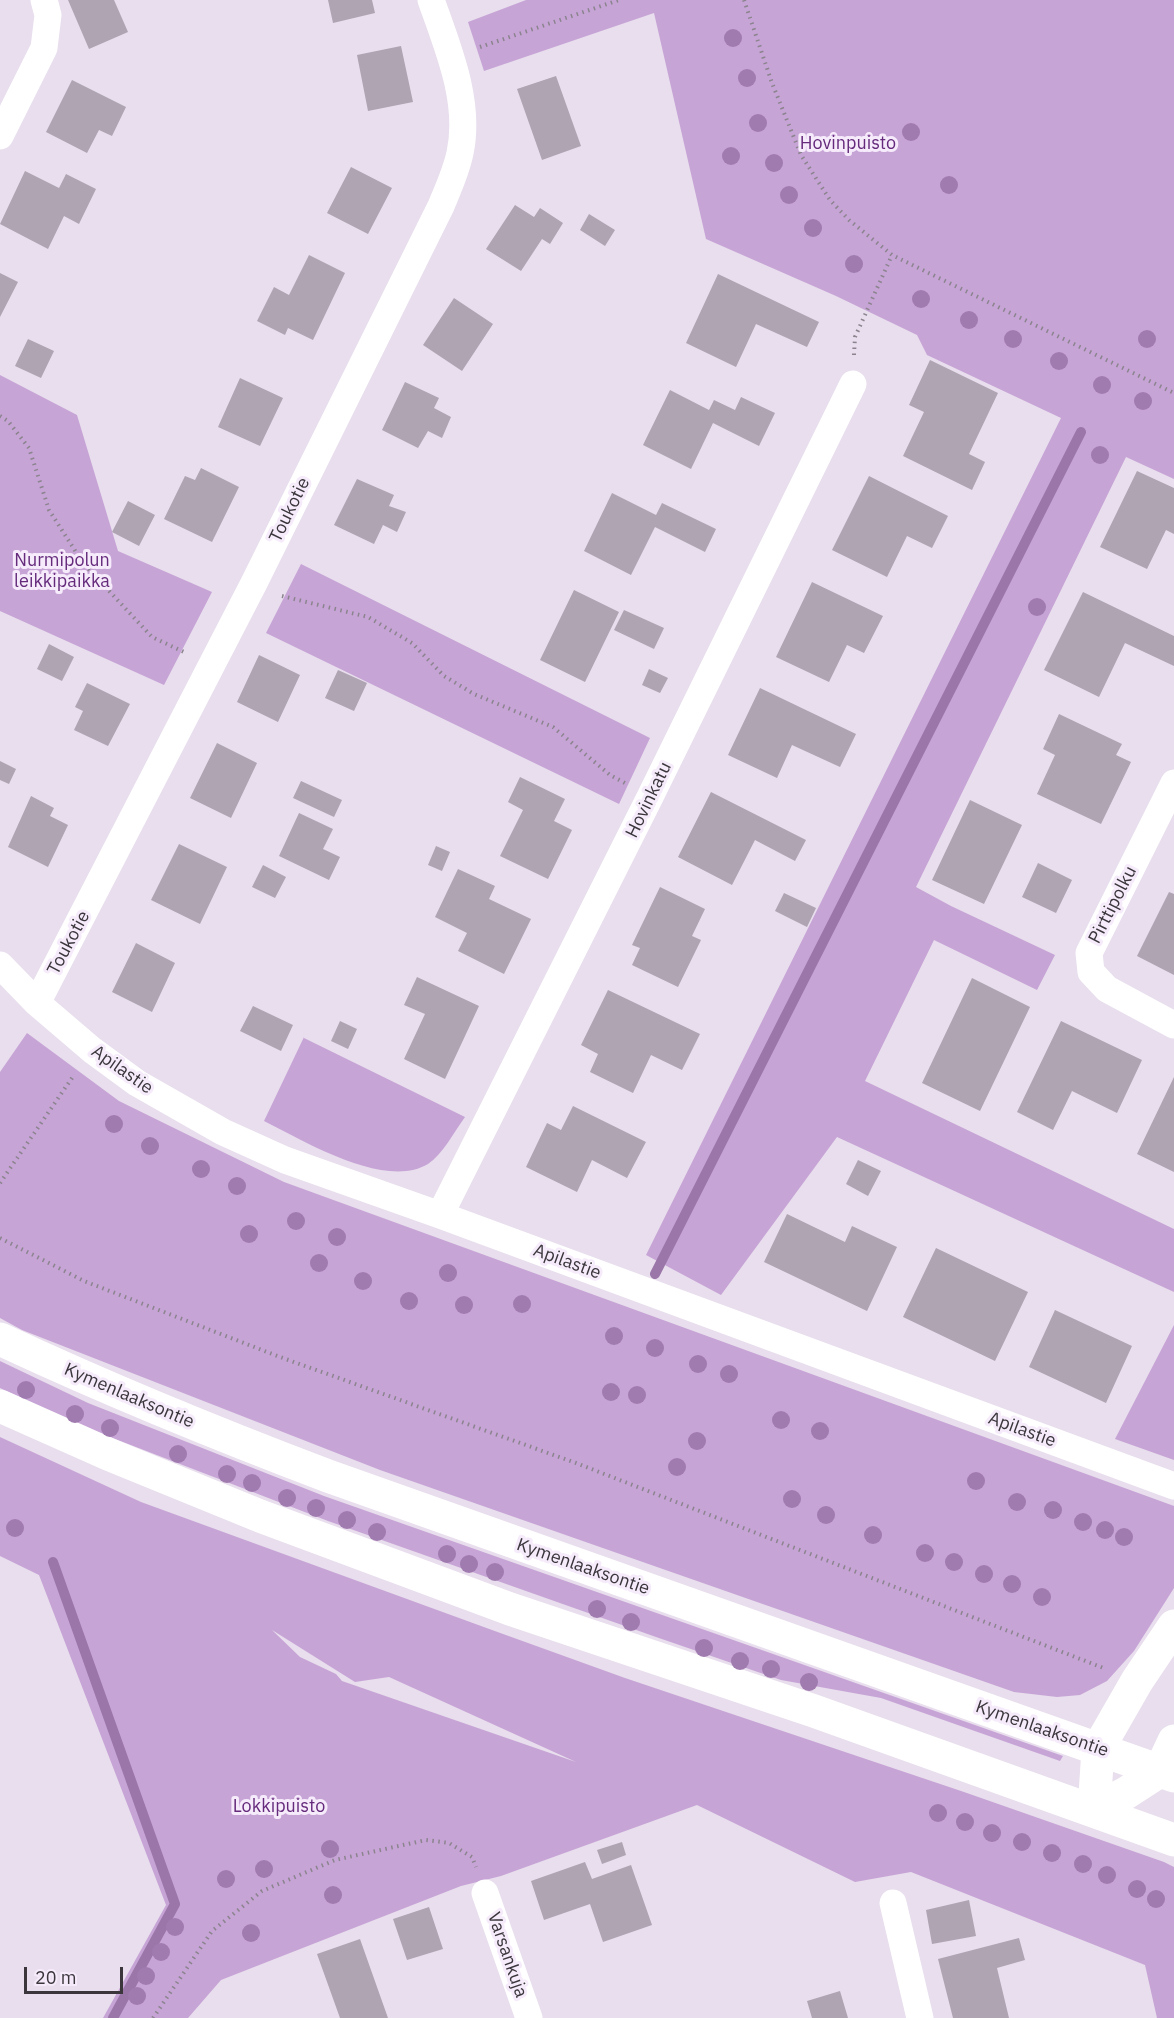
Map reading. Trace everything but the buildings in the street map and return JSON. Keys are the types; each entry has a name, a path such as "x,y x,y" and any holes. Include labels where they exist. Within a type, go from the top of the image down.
{"main road":[{"name":"Kymenlaaksontie","path":"0,1339 61,1368 222,1436 328,1476 1167,1773"},
{"path":"0,1406 108,1454 260,1516 510,1609 803,1707 1174,1840"},
{"path":"1094,1810 1098,1749 1137,1681 1174,1626"},
{"path":"1094,1810 1167,1773 1174,1740"}],"street":[{"path":"0,136 44,48 48,15 44,0"},
{"name":"Toukotie","path":"37,1003 254,583 441,206 455,173 463,128 460,96 451,57 432,0"},
{"name":"Hovinkatu","path":"440,1215 854,384"},
{"name":"Pirttipolku","path":"1174,783 1089,953 1092,972 1107,989 1174,1025"},
{"name":"Apilastie","path":"0,965 37,1003 92,1050 145,1088 223,1132 305,1168 440,1215 1174,1486"},
{"name":"Varsankuja","path":"485,1893 529,2018"},
{"path":"893,1903 920,2018"}],"path":[{"path":"451,57 619,0"},
{"path":"744,0 772,82 805,162 830,200 849,220 892,255 1174,393"},
{"path":"854,384 855,337 892,255"},
{"path":"0,416 8,421 29,448 49,510 83,563 152,637 212,666"},
{"path":"254,583 287,598 368,617 412,644 444,676 474,694 553,727 610,775 650,797"},
{"path":"0,1183 92,1050"},
{"path":"0,1238 84,1281 193,1324 576,1464 1107,1669"},
{"path":"153,2018 212,1931 262,1891 335,1860 426,1840 449,1843 472,1857 485,1893"}],"green space":[{"name":"Hovinpuisto","path":"526,0 1174,0 1174,479 1126,457 916,887 1055,955 1037,990 934,940 865,1081 1174,1229 1174,1292 837,1137 721,1295 646,1255 1061,418 927,355 917,335 836,296 706,239 654,13 484,71 468,22"},
{"name":"Nurmipolun leikkipaikka","path":"0,375 77,415 118,551 212,592 164,685 0,611"},
{"path":"301,564 650,738 619,804 266,633"},
{"path":"27,1033 119,1101 284,1182 1174,1506 1174,1588 1134,1651 1107,1681 1080,1695 1057,1697 1014,1692 380,1470 22,1330 0,1318 0,1072"},
{"path":"304,1037 465,1117 433,1160 410,1170 390,1171 368,1167 345,1160 300,1140 264,1121"},
{"path":"1174,1325 1174,1460 1115,1439"},
{"path":"0,1361 88,1403 324,1496 1063,1756 1060,1761 881,1698 781,1680 328,1521 84,1427 0,1388"},
{"name":"Lokkipuisto","path":"0,1437 141,1502 625,1678 1164,1862 1174,1867 1174,2018 1157,2018 1145,1965 911,1872 855,1882 697,1805 501,1876 461,1886 221,1980 188,2018 103,2018 166,1905 39,1575 0,1556","holes":["272,1630 355,1682 389,1677 576,1762 342,1681 336,1674 300,1657"]}],"waterway":[{"path":"655,1274 1081,432"},
{"path":"53,1562 175,1904 113,2018"}]}
